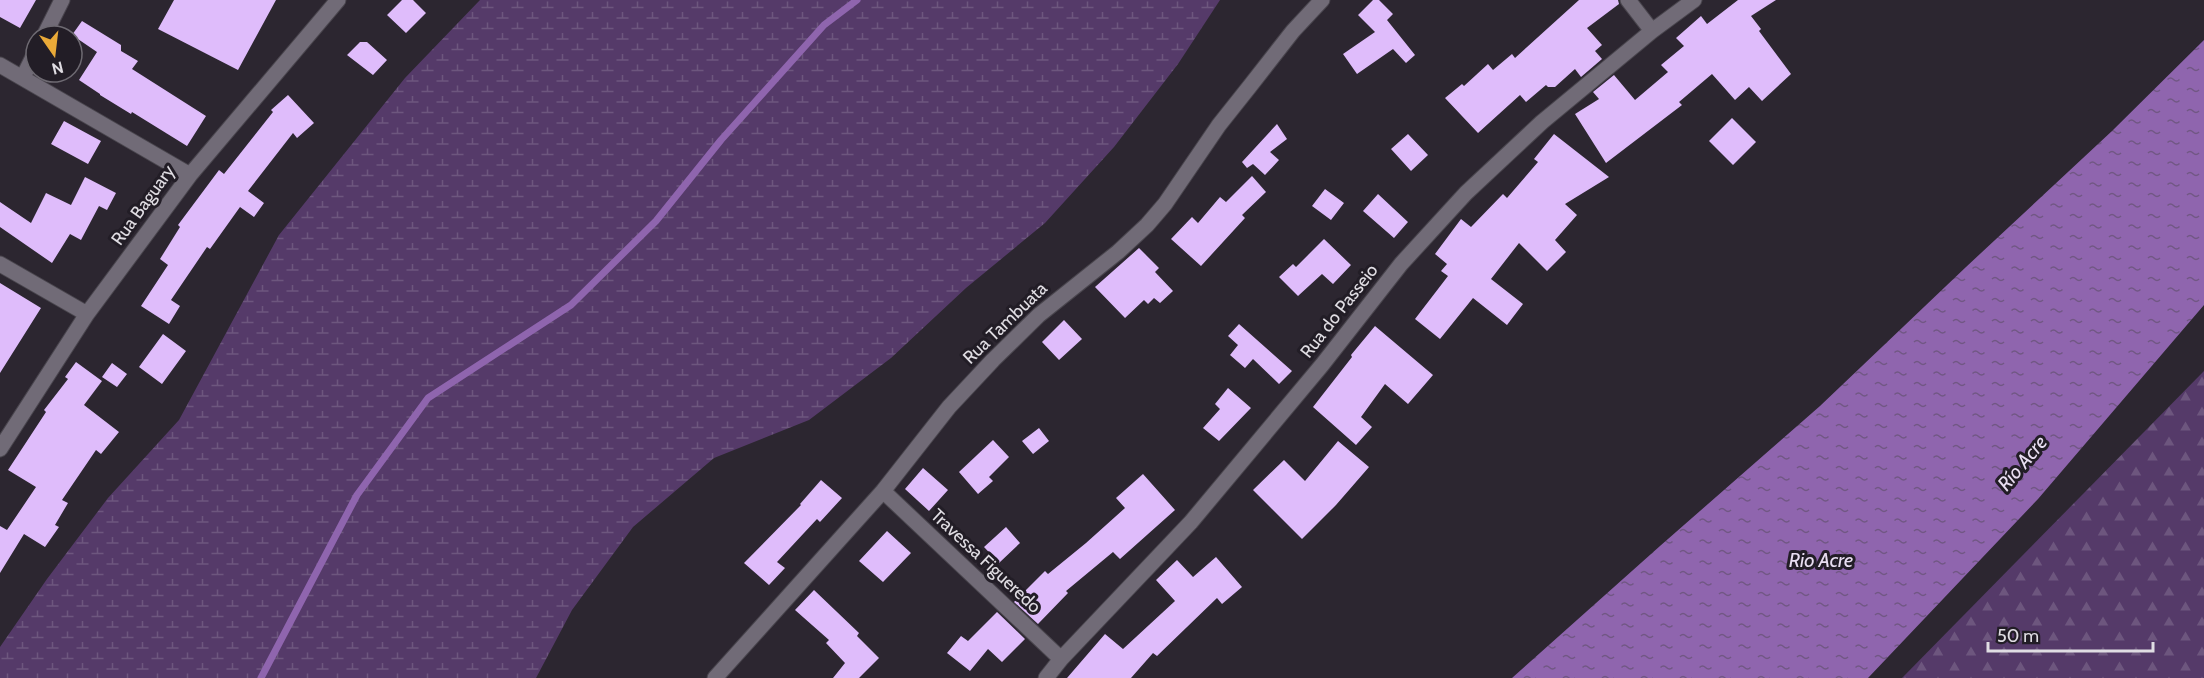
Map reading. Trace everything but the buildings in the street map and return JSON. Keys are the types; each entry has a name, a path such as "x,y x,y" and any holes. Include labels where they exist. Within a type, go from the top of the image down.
{"street":[{"path":"50,24 62,0"},
{"name":"Rua Baguary","path":"0,449 87,314 190,175 338,0"},
{"name":"Rua Tambuata","path":"715,678 884,491 949,407 993,360 1039,315 1118,252 1147,225 1165,204 1219,125 1293,32 1322,0"},
{"path":"1628,0 1652,31"},
{"name":"Rua do Passeio","path":"1046,678 1061,659 1191,522 1322,365 1401,264 1466,193 1542,122 1652,31 1694,0"},
{"path":"0,65 190,175"},
{"path":"0,264 87,314"},
{"name":"Travessa Figueredo","path":"884,491 1061,659"}],"green space":[{"path":"480,0 1220,0 1178,64 1114,147 1045,223 966,288 891,358 809,420 714,458 633,527 572,610 536,678 0,678 0,647 47,579 108,498 179,420 279,235 405,78"},
{"path":"2204,371 2204,678 1902,678"}],"water":[{"name":"Rio Acre","path":"2204,40 2204,305 2038,499 1868,678 1512,678 1820,406 2112,131"}],"waterway":[{"path":"261,678 357,495 428,398 571,305 656,221 721,140 824,25 857,0"}],"water label":[{"name":"Río Acre","path":"2022,463"}]}
